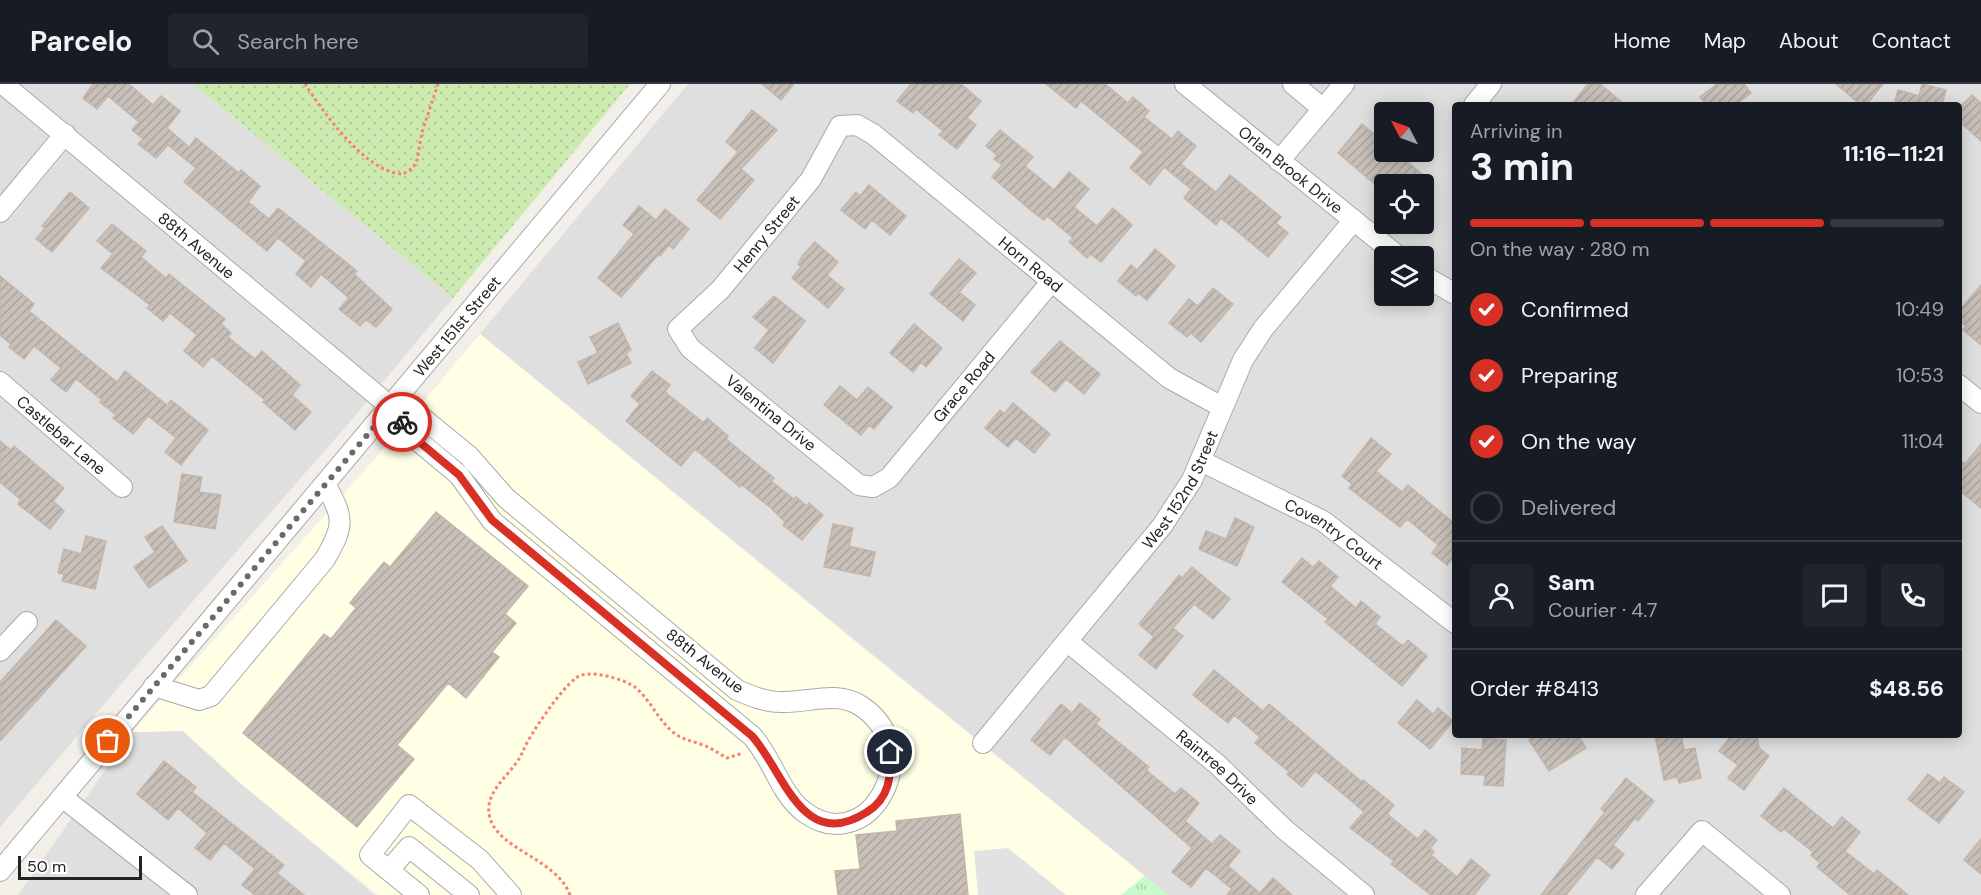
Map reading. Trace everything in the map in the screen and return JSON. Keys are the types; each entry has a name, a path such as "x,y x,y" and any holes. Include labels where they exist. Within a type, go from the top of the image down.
{"street":[{"name":"88th Avenue","path":"3,84 391,407 411,435 459,475 492,520 740,724 761,745 798,807 815,819 843,823 860,817 872,809 889,786 890,752 880,725 863,707 851,700 837,697 782,702 767,701 737,690 506,498 469,456 425,420 391,407"},
{"name":"West 151st Street","path":"0,871 660,84"},
{"name":"Orlan Brook Drive","path":"1185,84 1386,246"},
{"path":"1293,84 1323,109"},
{"path":"1279,161 1344,84"},
{"path":"1476,102 1491,84"},
{"name":"Horn Road","path":"840,126 857,125 873,134 1169,378 1222,407"},
{"name":"Henry Street","path":"678,329 721,289 811,179 840,126"},
{"path":"0,212 65,134"},
{"name":"West 152nd Street","path":"983,743 1162,526 1192,480 1243,360 1254,342 1354,220"},
{"name":"Grace Road","path":"873,487 889,478 1051,282"},
{"path":"1434,282 1452,292"},
{"name":"Valentina Drive","path":"678,329 690,348 860,485 873,487"},
{"name":"Castlebar Lane","path":"0,382 122,487"},
{"path":"1962,387 1981,403"},
{"name":"Coventry Court","path":"1201,461 1323,521 1452,621"},
{"path":"154,686 199,700 211,696 325,559 334,544 341,528 340,512 326,484"},
{"path":"0,651 27,622"},
{"name":"Raintree Drive","path":"1068,642 1218,765 1284,829 1364,895"},
{"path":"62,796 187,895"},
{"path":"419,895 370,855 409,805 480,860 511,895"},
{"path":"1646,895 1679,854 1702,831 1780,895"},
{"path":"389,870 410,847 469,895"}],"path":[{"path":"304,84 320,107 369,160 396,174 402,174 413,168 438,84"},
{"path":"570,895 559,875 494,827 489,812 494,792 521,756 533,732 576,678 580,675 617,677 627,681 645,696 657,715 674,733 727,758 761,745"}],"shaded area":[{"path":"0,84 193,84 453,298 349,423 139,663 0,827"},
{"path":"688,84 1981,84 1981,895 1168,895 480,334"},
{"path":"480,334 1145,876 1121,895 378,895 239,782 183,731 132,732 380,453"},
{"path":"183,731 239,782 375,895 18,895 132,732"},
{"path":"1008,848 1066,895 978,895 974,851"}],"green space":[{"path":"193,84 630,84 453,298"},
{"path":"1145,876 1168,895 1121,895"}],"building":[{"path":"93,84 129,84 153,105 161,96 180,111 167,128 189,147 196,138 239,173 241,170 260,186 248,202 269,219 278,208 357,271 354,274 392,309 376,327 366,320 360,326 339,309 349,298 321,274 311,287 296,274 306,261 278,238 267,251 184,182 196,168 168,145 156,158 138,144 143,139 132,130 139,122 108,96 97,109 83,98"},
{"path":"762,84 794,84 781,100"},
{"path":"911,84 961,84 981,101 967,118 976,125 957,149 939,135 943,131 916,109 913,113 897,101"},
{"path":"1046,84 1105,84 1128,103 1133,97 1149,111 1144,117 1172,139 1178,131 1196,146 1181,164 1216,192 1230,175 1281,217 1276,223 1288,233 1268,257 1221,218 1216,225 1184,198 1191,189 1164,167 1150,185 1130,168 1143,152 1081,101 1076,108"},
{"path":"1588,84 1600,84 1621,102 1573,102"},
{"path":"1717,84 1744,84 1751,93 1739,102 1704,102 1700,97"},
{"path":"1836,84 1883,84 1868,102 1857,102"},
{"path":"1922,84 1946,90 1943,102 1895,102 1898,90 1919,96"},
{"path":"1972,95 1981,103 1981,141 1962,124 1962,105"},
{"path":"752,110 777,130 741,169 754,180 720,219 697,200 738,152 726,142"},
{"path":"1362,124 1374,134 1374,162 1407,162 1422,174 1374,174 1374,184 1338,153"},
{"path":"1000,130 1033,157 1025,166 1054,190 1069,172 1089,189 1074,207 1097,226 1113,208 1132,225 1101,262 1090,254 1087,258 1069,242 1073,238 1047,216 1044,220 1034,213 992,177 1002,165 994,159 997,155 986,146"},
{"path":"869,185 906,216 890,235 872,220 865,229 841,210 856,192 860,196"},
{"path":"70,192 89,208 52,252 36,239 45,228 42,226"},
{"path":"639,206 656,220 665,209 689,229 673,249 669,245 660,256 659,254 621,297 598,278 634,234 623,225"},
{"path":"112,224 146,251 141,257 166,278 169,274 225,319 221,324 231,333 228,337 255,359 262,351 300,385 292,395 311,412 295,430 263,402 265,400 212,356 203,367 184,351 197,335 170,313 163,321 147,308 150,305 101,268 113,254 97,241"},
{"path":"815,242 838,262 827,275 844,289 828,308 792,278 801,267 798,264 803,255"},
{"path":"1155,249 1175,266 1147,300 1138,293 1136,296 1118,281 1131,265 1137,270"},
{"path":"959,259 976,273 959,292 975,305 963,321 930,294"},
{"path":"0,276 34,304 29,311 117,382 125,371 167,405 171,400 208,430 181,465 165,452 176,438 148,416 133,434 113,418 116,415 100,402 102,400 76,379 66,392 51,380 61,368 34,346 24,359 9,347 11,344 0,335"},
{"path":"1981,285 1981,345 1963,330 1966,326 1962,323 1962,307"},
{"path":"1213,288 1233,304 1201,342 1191,333 1187,337 1169,323 1189,299 1198,306"},
{"path":"774,296 805,321 773,363 755,348 769,330 753,317"},
{"path":"618,323 631,350 626,353 631,363 588,384 578,362 598,353 590,337"},
{"path":"914,324 942,348 926,367 921,362 913,372 890,353"},
{"path":"1060,341 1100,374 1084,394 1066,379 1055,392 1031,372"},
{"path":"652,371 670,385 665,392 704,423 707,418 728,436 726,439 774,478 771,481 794,499 796,497 807,506 809,503 823,515 802,540 783,525 785,522 771,508 742,485 740,487 695,449 681,466 626,421 640,404 631,396"},
{"path":"840,386 857,400 868,387 892,407 874,429 869,425 861,435 824,405"},
{"path":"1013,403 1050,434 1034,453 1016,438 1008,447 985,428 1000,410 1004,414"},
{"path":"1371,438 1391,454 1376,471 1402,492 1408,485 1452,522 1452,559 1447,565 1432,553 1438,545 1407,519 1400,527 1349,488 1352,484 1342,476"},
{"path":"0,441 11,450 14,446 64,488 53,501 64,511 50,529 18,504 21,500 0,482"},
{"path":"1981,444 1981,508 1962,492 1962,462 1965,464"},
{"path":"182,474 202,477 199,492 221,495 215,529 174,522"},
{"path":"436,512 528,586 505,614 516,623 492,652 499,657 466,698 448,683 397,745 414,759 357,827 243,733 324,634 331,639 356,608 350,603 384,562 390,567"},
{"path":"1235,518 1254,527 1237,566 1199,549 1206,531 1226,539"},
{"path":"833,524 853,528 849,546 875,552 870,576 824,567"},
{"path":"162,526 187,561 149,588 134,567 155,552 145,537"},
{"path":"86,536 106,541 95,589 62,581 64,574 58,573 64,549 81,554"},
{"path":"1302,558 1313,567 1319,561 1338,577 1330,586 1356,608 1361,601 1380,617 1375,624 1403,646 1408,640 1427,656 1402,686 1325,622 1328,619 1282,582"},
{"path":"1192,567 1230,599 1213,619 1194,604 1173,628 1183,636 1156,669 1139,655 1154,637 1139,624 1179,575 1182,578"},
{"path":"56,620 86,646 0,741 0,682"},
{"path":"1214,670 1263,711 1269,704 1362,782 1363,780 1394,805 1387,814 1418,839 1425,830 1437,840 1430,848 1434,852 1431,855 1457,877 1471,859 1490,875 1474,895 1431,895 1391,864 1394,861 1350,828 1364,812 1348,798 1315,771 1302,787 1287,774 1289,772 1255,743 1260,737 1234,715 1228,723 1193,695"},
{"path":"1417,700 1433,714 1438,708 1452,720 1430,749 1398,723"},
{"path":"1080,703 1100,719 1096,724 1149,767 1146,770 1175,794 1181,788 1199,803 1185,821 1212,844 1220,835 1240,851 1228,866 1260,893 1273,878 1292,895 1227,895 1232,889 1206,868 1191,887 1172,872 1192,848 1065,737 1050,755 1031,740 1061,704 1072,713"},
{"path":"1483,738 1506,740 1503,786 1484,785 1485,775 1461,774 1462,748 1482,750"},
{"path":"1532,738 1580,738 1586,748 1549,771 1529,740"},
{"path":"1656,738 1682,738 1684,750 1695,748 1701,778 1679,783 1677,777 1664,780"},
{"path":"1730,738 1757,738 1759,748 1769,756 1744,790 1728,778 1738,765 1719,751"},
{"path":"164,761 196,787 192,792 284,865 277,873 304,895 255,895 242,885 255,869 224,843 210,860 195,848 207,833 178,808 168,820 137,794"},
{"path":"1928,774 1940,783 1944,777 1964,792 1939,823 1908,799"},
{"path":"1626,778 1654,801 1638,821 1635,818 1613,845 1624,854 1612,869 1597,857 1566,895 1541,895 1605,812 1601,809"},
{"path":"1784,788 1833,828 1842,817 1860,832 1845,851 1874,874 1877,870 1908,895 1850,895 1817,867 1820,863 1811,855 1813,852 1784,829 1781,832 1761,816"},
{"path":"960,814 968,895 838,895 835,871 860,869 856,835 897,831 896,821"},
{"path":"1981,839 1981,874 1964,860"}],"way so far":[{"path":"108,741 391,407 402,422"}],"route":[{"path":"402,422 411,435 459,475 492,520 740,724 761,745 798,807 815,819 843,823 860,817 872,809 884,796 889,786 890,752"}]}
